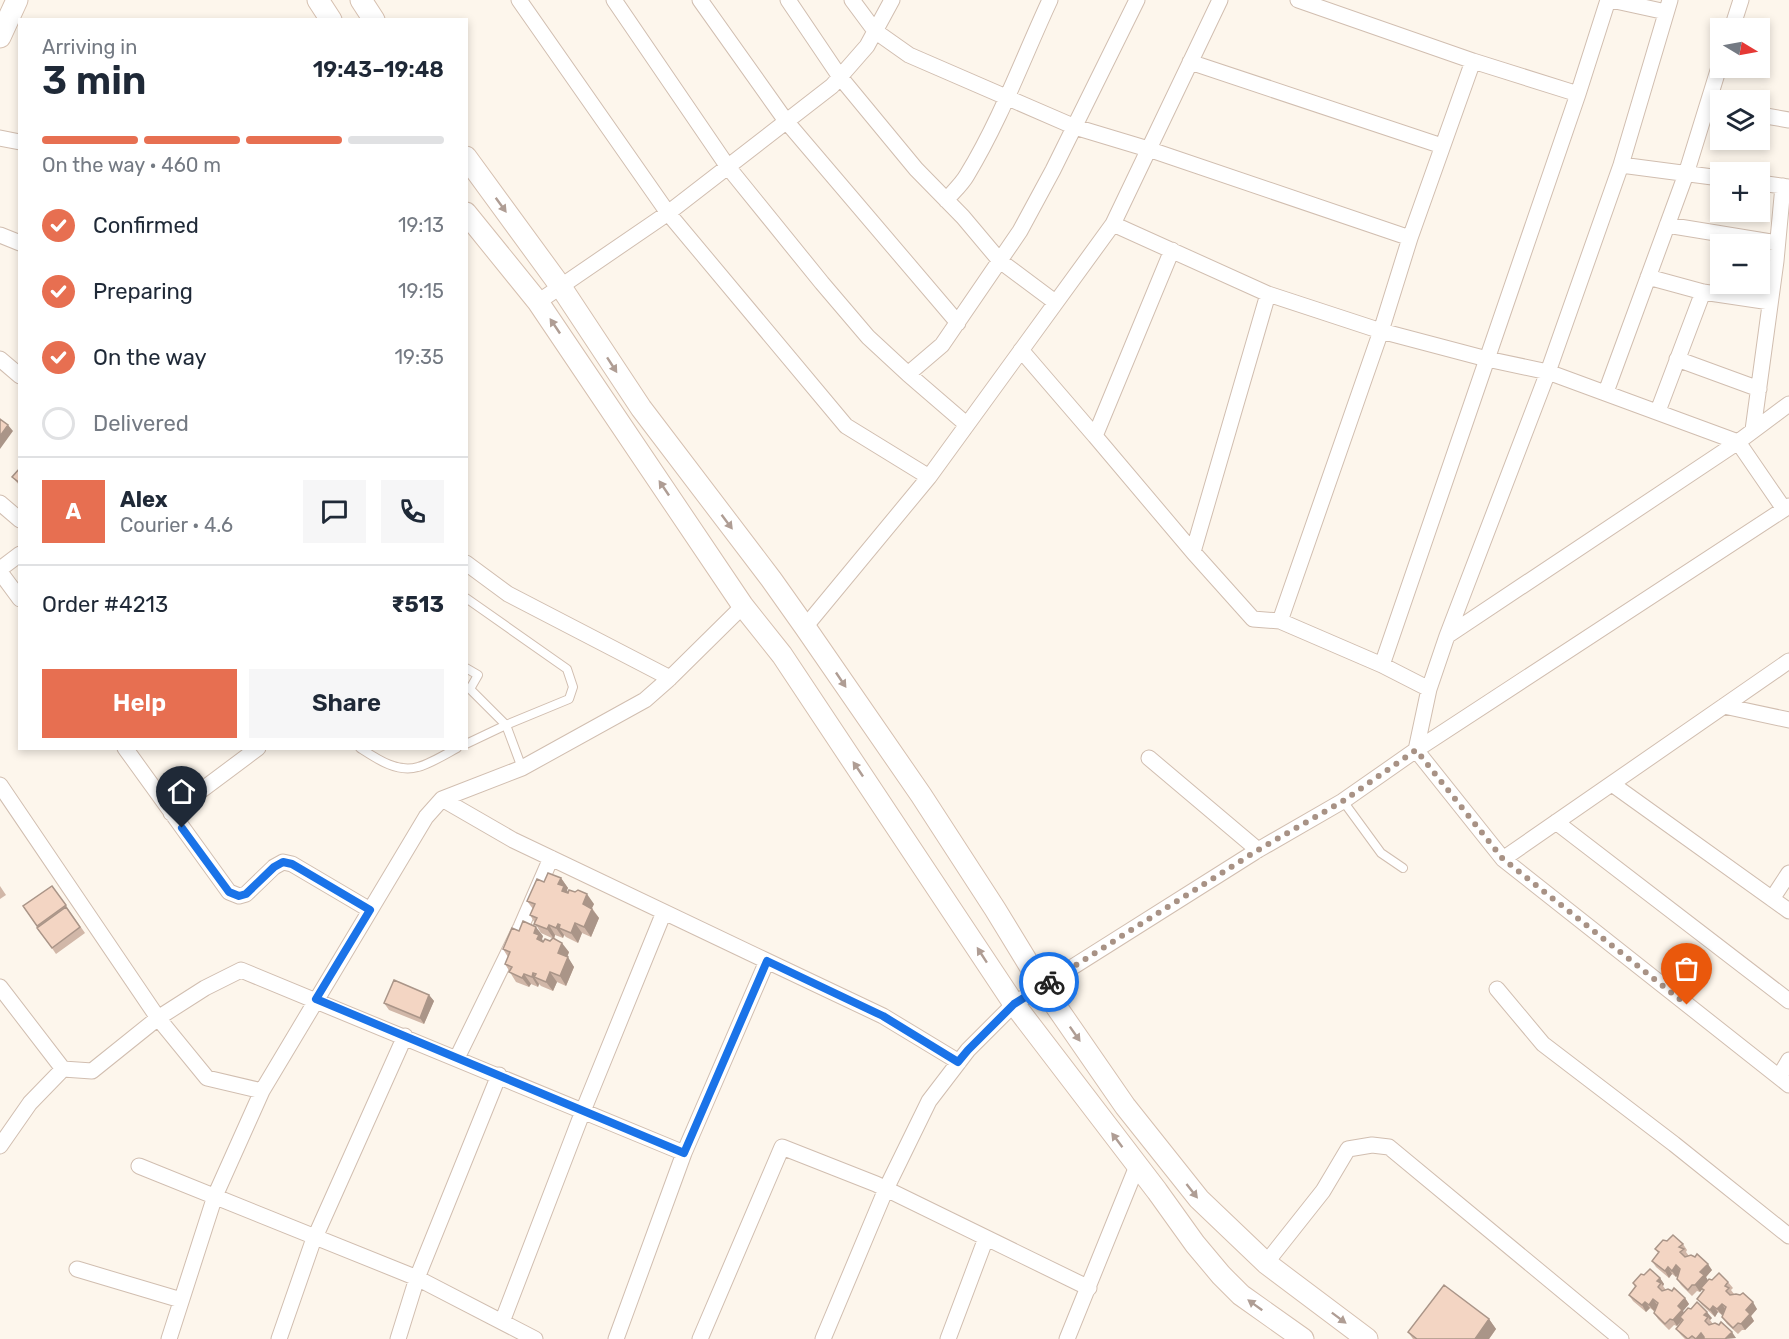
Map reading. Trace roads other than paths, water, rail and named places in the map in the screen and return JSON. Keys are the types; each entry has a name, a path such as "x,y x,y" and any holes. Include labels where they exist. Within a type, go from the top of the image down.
{"street":[{"path":"0,37 17,0"},
{"path":"318,0 331,18"},
{"path":"360,0 373,18"},
{"path":"519,0 668,213 846,426 929,477"},
{"path":"614,0 728,167 868,337 966,424"},
{"path":"700,0 786,121 958,323"},
{"path":"788,0 840,77 916,169 1000,261 1055,302"},
{"path":"852,0 875,31 909,55 1074,127 1148,149 1410,238"},
{"path":"538,302 668,213 832,86 867,46 892,0"},
{"path":"946,200 966,177 1008,98 1050,0"},
{"path":"908,374 942,345 1020,231 1137,0"},
{"path":"805,627 929,477 1113,224 1220,0"},
{"path":"1298,0 1473,61 1578,94"},
{"path":"1382,665 1610,0 1668,6 1621,165 1548,372 1429,689 1416,750"},
{"path":"1735,18 1741,0"},
{"path":"1280,621 1381,330 1410,238 1473,61"},
{"path":"1190,62 1442,146"},
{"path":"1606,392 1686,174 1710,117"},
{"path":"1770,117 1789,120"},
{"path":"0,138 18,142"},
{"path":"468,160 561,287 641,408 805,627 921,795 1042,986 1125,1106 1198,1199 1266,1263 1367,1339"},
{"path":"1621,165 1710,177"},
{"path":"1753,430 1786,187 1770,185"},
{"path":"468,215 538,302 743,606 782,655 1014,1004 1195,1244 1221,1275 1241,1295 1303,1339"},
{"path":"823,1339 886,1189 929,1101 968,1050 1014,1004 1258,850 1343,801 1416,750 1786,507 1738,441 1548,372 1487,359 1381,330 1268,294 1113,224"},
{"path":"1667,225 1777,243"},
{"path":"0,235 18,242"},
{"path":"1095,436 1172,250"},
{"path":"1648,277 1703,292 1770,302"},
{"path":"1658,411 1703,292"},
{"path":"1192,552 1268,294"},
{"path":"1021,350 1192,552 1253,619 1280,621 1382,665 1429,689"},
{"path":"0,359 18,373"},
{"path":"1677,359 1759,389"},
{"path":"1447,636 1738,441 1789,404"},
{"path":"0,503 18,518"},
{"path":"18,556 0,571 18,596"},
{"path":"468,564 508,594 670,678"},
{"path":"169,1339 215,1196 262,1091 426,817 442,800 522,768 645,700 743,606"},
{"path":"1503,859 1789,661"},
{"path":"1724,706 1789,720"},
{"path":"126,750 229,892 239,896 246,894 274,867 283,862 292,864 370,910"},
{"path":"171,813 255,750"},
{"path":"1416,750 1503,859 1784,1081 1789,1060"},
{"path":"1149,758 1258,850"},
{"path":"1612,784 1789,911"},
{"path":"0,785 158,1018 207,1078 262,1091"},
{"path":"442,800 513,840 883,1016 958,1062"},
{"path":"1556,822 1789,1001"},
{"path":"457,1058 521,927 551,858"},
{"path":"1772,899 1789,873"},
{"path":"502,1322 583,1111 664,912"},
{"path":"616,1339 684,1153 767,961"},
{"path":"0,987 63,1069 92,1071 158,1018 206,988 241,970 316,999 684,1153"},
{"path":"1497,989 1543,1044 1789,1236"},
{"path":"279,1339 315,1237 405,1036"},
{"path":"0,1146 30,1103 63,1069"},
{"path":"398,1339 417,1278 499,1075"},
{"path":"1266,1263 1323,1191 1348,1149 1372,1145 1389,1147 1621,1339"},
{"path":"700,1339 782,1146 886,1189 1089,1288"},
{"path":"139,1166 417,1278 502,1322 515,1334 535,1339"},
{"path":"1067,1339 1137,1166"},
{"path":"948,1339 986,1238"},
{"path":"77,1269 181,1300"}],"lane":[{"path":"468,599 567,669 573,687 569,699 468,743"},
{"path":"468,669 478,675 468,691 506,725 522,768"},
{"path":"363,750 380,761 400,768 418,767 453,750"},
{"path":"1343,801 1381,853 1403,868"}]}
